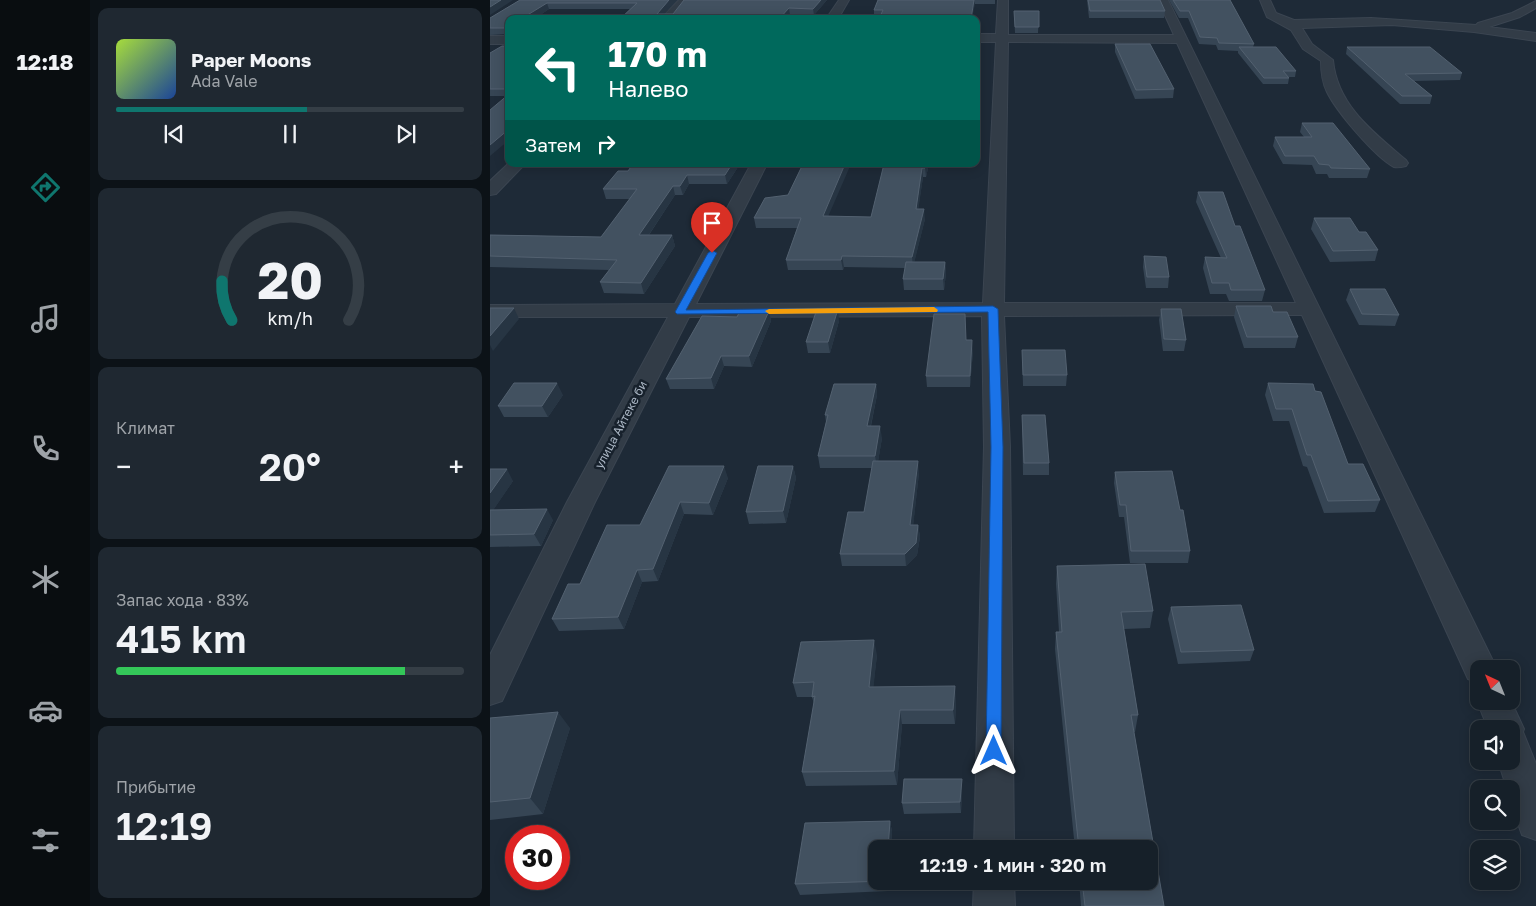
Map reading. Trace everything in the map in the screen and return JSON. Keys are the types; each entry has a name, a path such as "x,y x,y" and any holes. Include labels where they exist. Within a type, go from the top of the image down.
{"street":[{"path":"670,15 685,0"},
{"path":"835,15 844,0"},
{"path":"994,840 997,447 993,309 1003,0"},
{"path":"1163,0 1476,660"},
{"path":"1265,0 1271,15 1295,25 1371,21 1466,27 1536,37"},
{"path":"1466,27 1502,20 1536,4"},
{"path":"1295,25 1307,46 1327,60 1326,71 1332,88 1357,125 1400,163"},
{"path":"980,38 1181,39"},
{"path":"490,40 505,40"},
{"path":"490,190 514,167"},
{"name":"улица Айтеке би","path":"490,690 581,502 757,167"},
{"path":"490,311 1310,309"},
{"path":"1519,770 1536,821"},
{"path":"994,890 994,906"}],"building":[{"path":"490,0 501,0 490,7"},
{"path":"520,0 669,0 657,14 673,14 684,0 821,0 813,9 789,8 783,15 624,15 637,3 547,3 528,15 505,15 505,28 490,28 490,18"},
{"path":"878,0 974,0 972,15 881,15 883,10 874,10"},
{"path":"1088,0 1160,0 1165,11 1090,11"},
{"path":"1173,0 1230,0 1254,44 1219,43 1217,38 1200,37 1189,11 1180,11"},
{"path":"1014,11 1039,11 1039,27 1015,27"},
{"path":"1115,44 1150,44 1174,89 1136,90"},
{"path":"505,46 505,89 490,89 490,53"},
{"path":"1239,47 1276,47 1296,71 1283,71 1289,78 1264,78"},
{"path":"1347,47 1430,47 1462,73 1405,74 1432,96 1402,96"},
{"path":"505,97 505,132 490,145 490,110"},
{"path":"1302,123 1333,123 1370,169 1331,168 1329,165 1319,164 1314,156 1285,156 1275,137 1312,137"},
{"path":"631,167 730,167 725,175 687,175 680,186 673,186 639,235 672,235 641,283 600,282 617,260 490,256 490,235 601,237 637,189 603,189 618,171 628,171"},
{"path":"802,167 844,167 823,216 871,217 883,167 925,167 922,168 916,209 924,209 912,257 842,256 841,260 786,260 801,218 754,218 765,198 788,195"},
{"path":"1198,192 1223,192 1235,226 1240,226 1265,290 1231,290 1229,283 1212,283 1205,257 1227,258"},
{"path":"1314,218 1350,218 1359,232 1366,232 1378,250 1333,251"},
{"path":"1144,256 1166,257 1169,277 1147,277"},
{"path":"906,262 945,262 943,279 903,279"},
{"path":"1350,289 1385,289 1399,315 1362,314"},
{"path":"1236,306 1271,306 1273,312 1287,312 1298,337 1247,337"},
{"path":"490,308 514,308 490,336"},
{"path":"817,309 838,309 828,342 806,342"},
{"path":"1161,309 1181,309 1186,340 1164,339"},
{"path":"740,311 769,311 749,356 721,356 711,378 666,379 702,316 737,317"},
{"path":"934,314 965,314 966,340 972,340 970,376 926,376"},
{"path":"1022,350 1065,350 1067,375 1023,375"},
{"path":"514,383 557,383 542,406 498,406"},
{"path":"1268,383 1313,384 1315,391 1321,392 1348,464 1363,464 1380,500 1328,501 1311,455 1307,455 1292,409 1276,409"},
{"path":"834,384 876,384 867,426 880,426 875,456 818,456 828,415 825,415"},
{"path":"1022,415 1045,415 1049,463 1024,463"},
{"path":"873,461 918,461 910,525 918,525 916,543 905,554 840,554 848,512 864,512"},
{"path":"669,466 724,466 709,503 680,502 653,569 637,570 618,617 552,619 568,584 580,584 607,525 640,525"},
{"path":"758,466 793,466 783,511 746,512"},
{"path":"490,469 507,469 490,493"},
{"path":"1172,471 1180,510 1183,510 1190,551 1131,551 1126,505 1120,505 1115,472"},
{"path":"547,509 534,534 490,535 490,510"},
{"path":"1145,564 1153,611 1121,612 1138,715 1131,715 1153,840 1078,840 1056,632 1062,632 1057,566"},
{"path":"1241,605 1254,650 1181,652 1171,607"},
{"path":"874,640 869,687 955,686 953,710 900,710 894,771 802,772 815,696 812,697 814,682 793,683 801,642"},
{"path":"558,712 530,798 490,802 490,718"},
{"path":"904,779 962,779 960,802 902,803"},
{"path":"890,821 889,840 868,840 868,882 795,884 805,823"},
{"path":"1158,871 1164,906 1085,906 1083,890 1158,890"}],"slow traffic":[{"path":"769,311 934,310"}],"route":[{"path":"712,253 680,312 993,309 997,447 994,751"}]}
